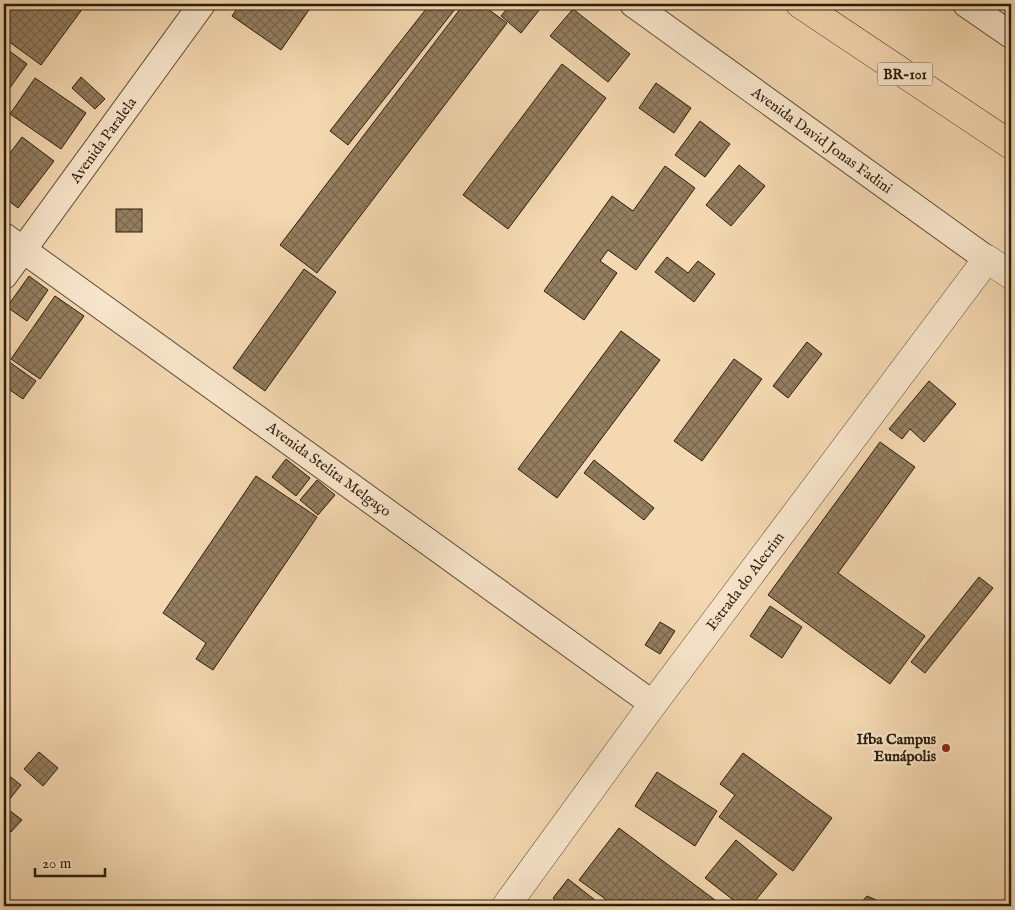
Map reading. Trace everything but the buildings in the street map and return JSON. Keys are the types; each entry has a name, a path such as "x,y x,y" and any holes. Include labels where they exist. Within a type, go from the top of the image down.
{"highway":[{"name":"BR-101","path":"800,4 1011,145"}],"street":[{"name":"Avenida Paralela","path":"4,276 13,242 202,4"},
{"name":"Avenida David Jonas Fadini","path":"633,4 1011,276"},
{"path":"966,4 1011,35"},
{"name":"Avenida Stelita Melgaço","path":"13,242 653,704"},
{"name":"Estrada do Alecrim","path":"506,906 653,704 987,259"}],"place":[{"name":"Ifba Campus Eunápolis","path":"946,748"}]}
